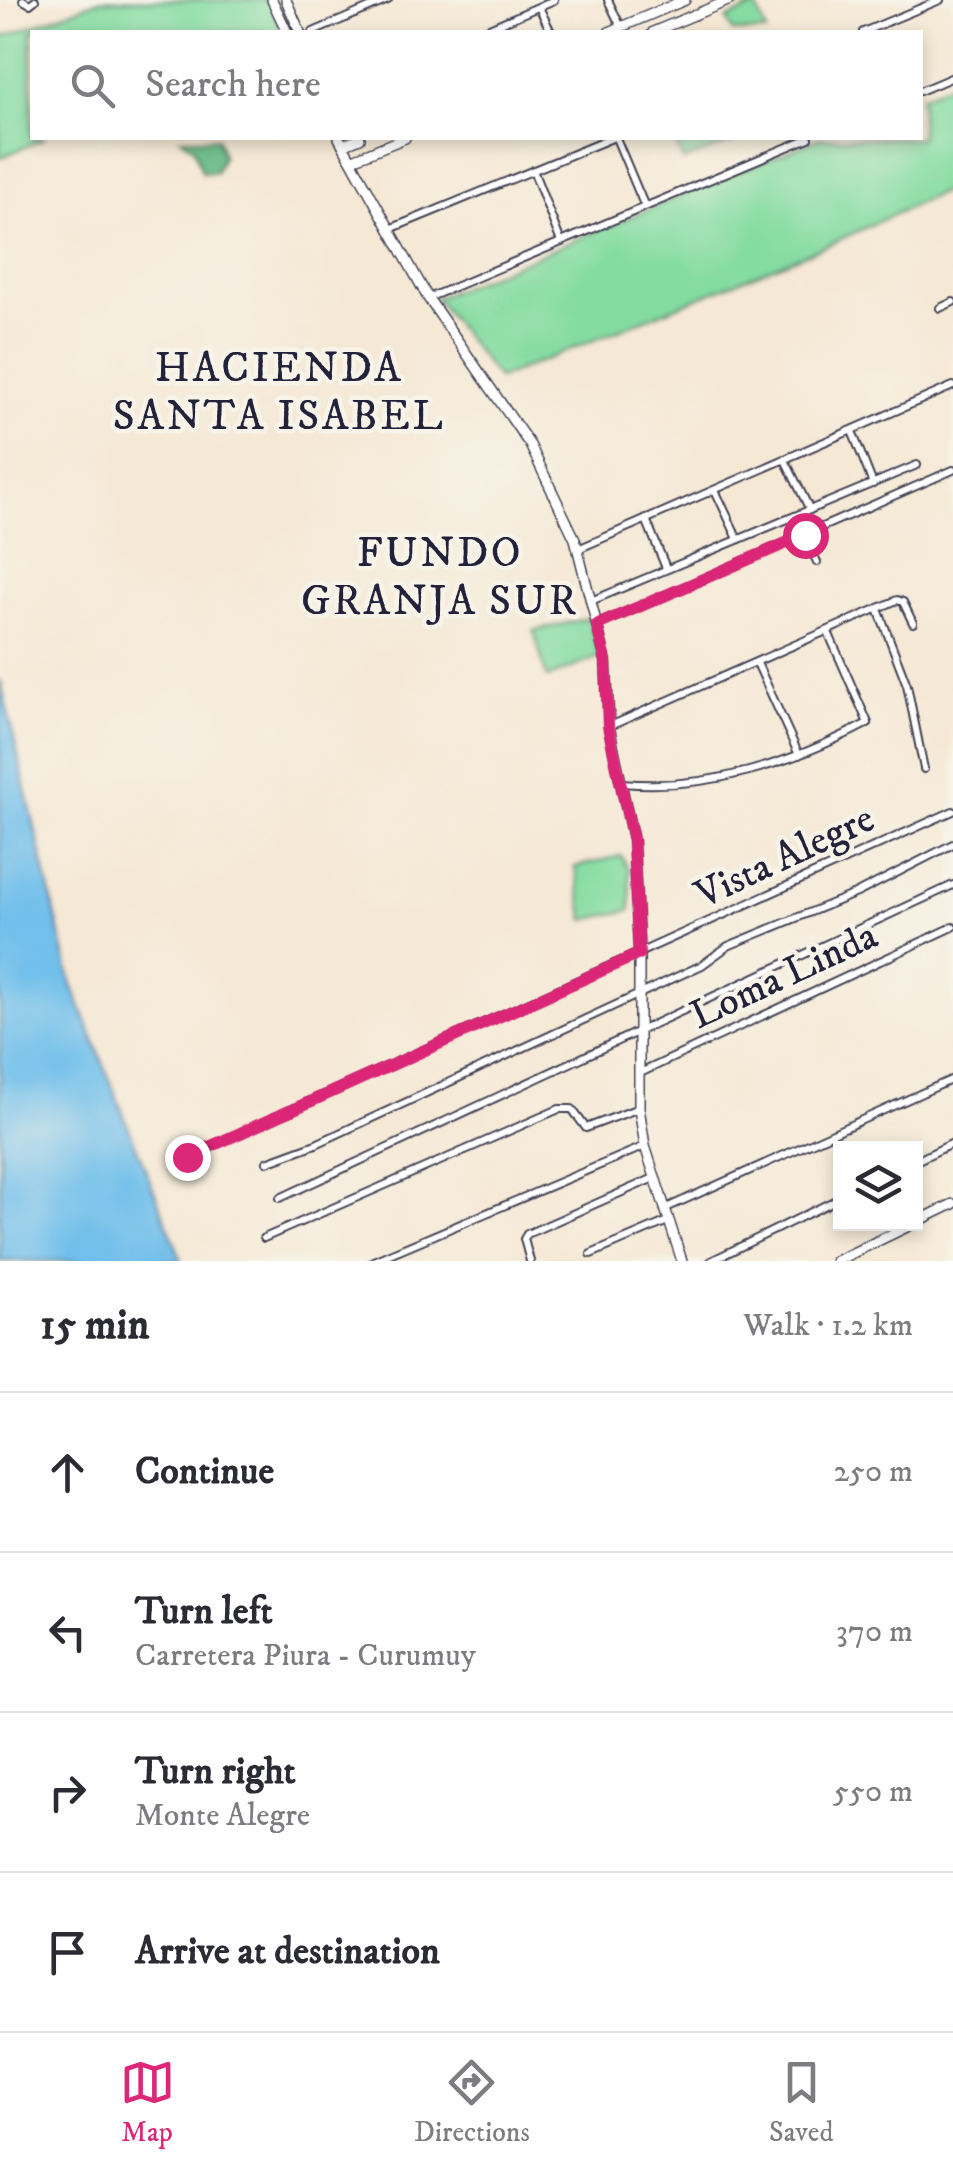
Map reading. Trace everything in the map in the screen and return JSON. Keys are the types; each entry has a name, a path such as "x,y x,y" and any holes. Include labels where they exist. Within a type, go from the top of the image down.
{"main road":[{"path":"272,0 285,30"},
{"path":"286,0 299,30"},
{"path":"614,30 685,0"},
{"path":"659,30 730,0"},
{"path":"343,140 428,298 530,444 555,491 578,549 606,661 608,726 633,840 639,954 638,1108 644,1146 682,1261"},
{"path":"353,159 400,140"},
{"path":"923,1219 953,1204"},
{"path":"836,1261 898,1231"}],"street":[{"path":"23,0 30,4 35,0"},
{"path":"360,0 364,10"},
{"path":"318,30 388,0"},
{"path":"485,30 554,0"},
{"path":"608,0 620,28"},
{"path":"868,30 940,0"},
{"path":"539,7 550,30"},
{"path":"923,90 953,78"},
{"path":"390,230 609,140"},
{"path":"615,140 645,208"},
{"path":"428,298 805,140"},
{"path":"533,170 561,242"},
{"path":"940,308 953,302"},
{"path":"578,549 953,386"},
{"path":"852,432 873,484"},
{"path":"785,460 810,510"},
{"path":"591,600 917,466"},
{"path":"597,625 953,470"},
{"path":"715,490 738,540"},
{"path":"646,518 666,568"},
{"path":"805,535 817,562"},
{"path":"608,726 900,600 913,623"},
{"path":"878,609 907,685 924,769"},
{"path":"622,784 669,786 708,780 799,755 868,723 828,632"},
{"path":"757,663 799,755"},
{"name":"Vista Alegre","path":"187,1157 953,811"},
{"path":"267,1162 316,1144 702,965 728,946 857,893 953,844"},
{"path":"280,1198 953,885"},
{"name":"Loma Linda","path":"638,1074 953,927"},
{"path":"664,1208 953,1079"},
{"path":"264,1238 559,1109 572,1109 586,1128 638,1108"},
{"path":"923,1158 953,1143"},
{"path":"373,1261 644,1146"},
{"path":"530,1261 524,1239 527,1234 654,1178"},
{"path":"711,1261 833,1201"},
{"path":"591,1254 668,1220"}],"green space":[{"path":"100,0 268,0 281,30 30,30 30,140 40,140 0,158 0,38"},
{"path":"756,6 766,30 732,30 727,19"},
{"path":"953,82 953,187 830,244 498,379 435,298 815,140 923,140 923,95"},
{"path":"184,140 218,140 223,156 215,173 202,172 194,148"},
{"path":"675,140 738,140 683,161"},
{"path":"589,618 599,657 547,678 534,631"},
{"path":"621,856 629,870 631,910 585,920 575,867"}],"water":[{"path":"0,679 72,985 182,1261 0,1261"}],"district":[{"name":"HACIENDA SANTA ISABEL","path":"279,390"},
{"name":"FUNDO GRANJA SUR","path":"440,575"}],"route":[{"path":"187,1157 639,954 633,840 608,726 606,661 597,625 805,535"}]}
